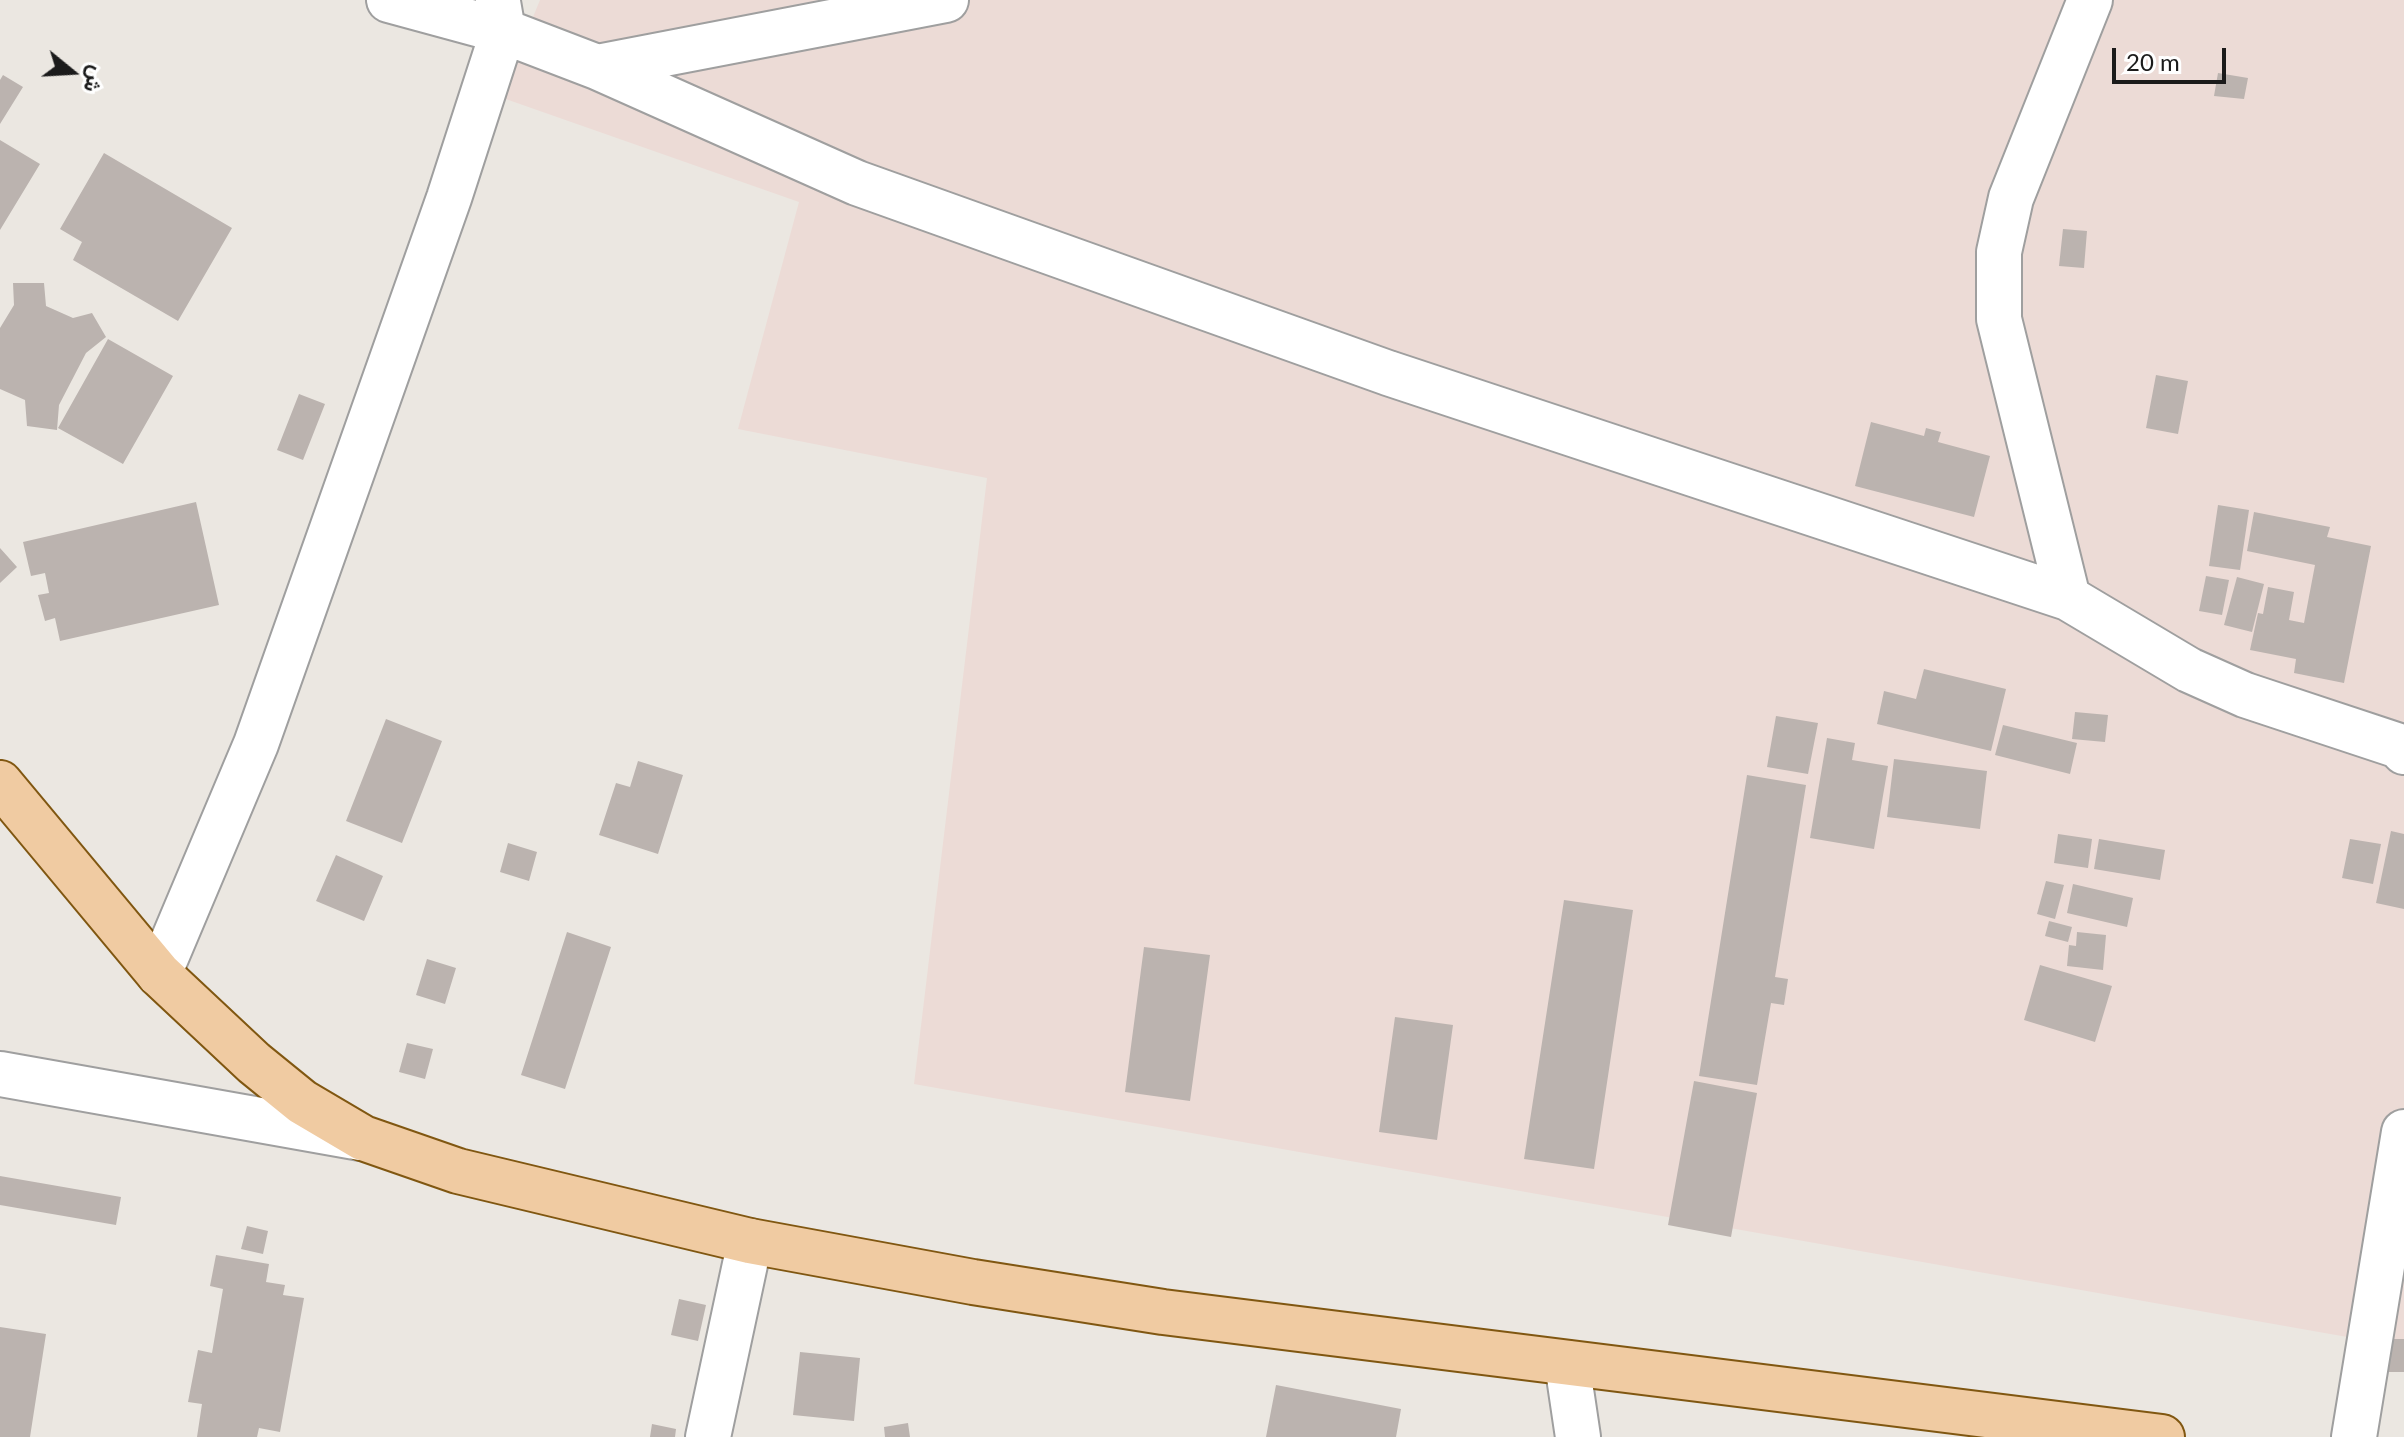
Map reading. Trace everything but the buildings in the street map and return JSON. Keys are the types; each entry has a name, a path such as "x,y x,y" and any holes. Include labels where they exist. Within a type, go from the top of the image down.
{"main road":[{"path":"0,783 159,974 254,1063 302,1102 363,1138 458,1171 750,1241 973,1282 1163,1312 2162,1437"}],"street":[{"path":"389,0 500,16 597,67 857,183 1388,373 2068,598 2189,670 2245,695 2399,746 2404,752"},
{"path":"597,67 946,0"},
{"path":"2068,598 1999,319 1999,252 2011,198 2090,0"},
{"path":"159,974 256,744 449,198 500,16"},
{"path":"0,1074 363,1138"},
{"path":"2354,1437 2404,1132"},
{"path":"708,1437 750,1241"},
{"path":"1567,1363 1578,1437"}],"shaded area":[{"path":"540,0 2404,0 2404,1347 914,1084 987,478 738,429 799,202 500,97"}]}
